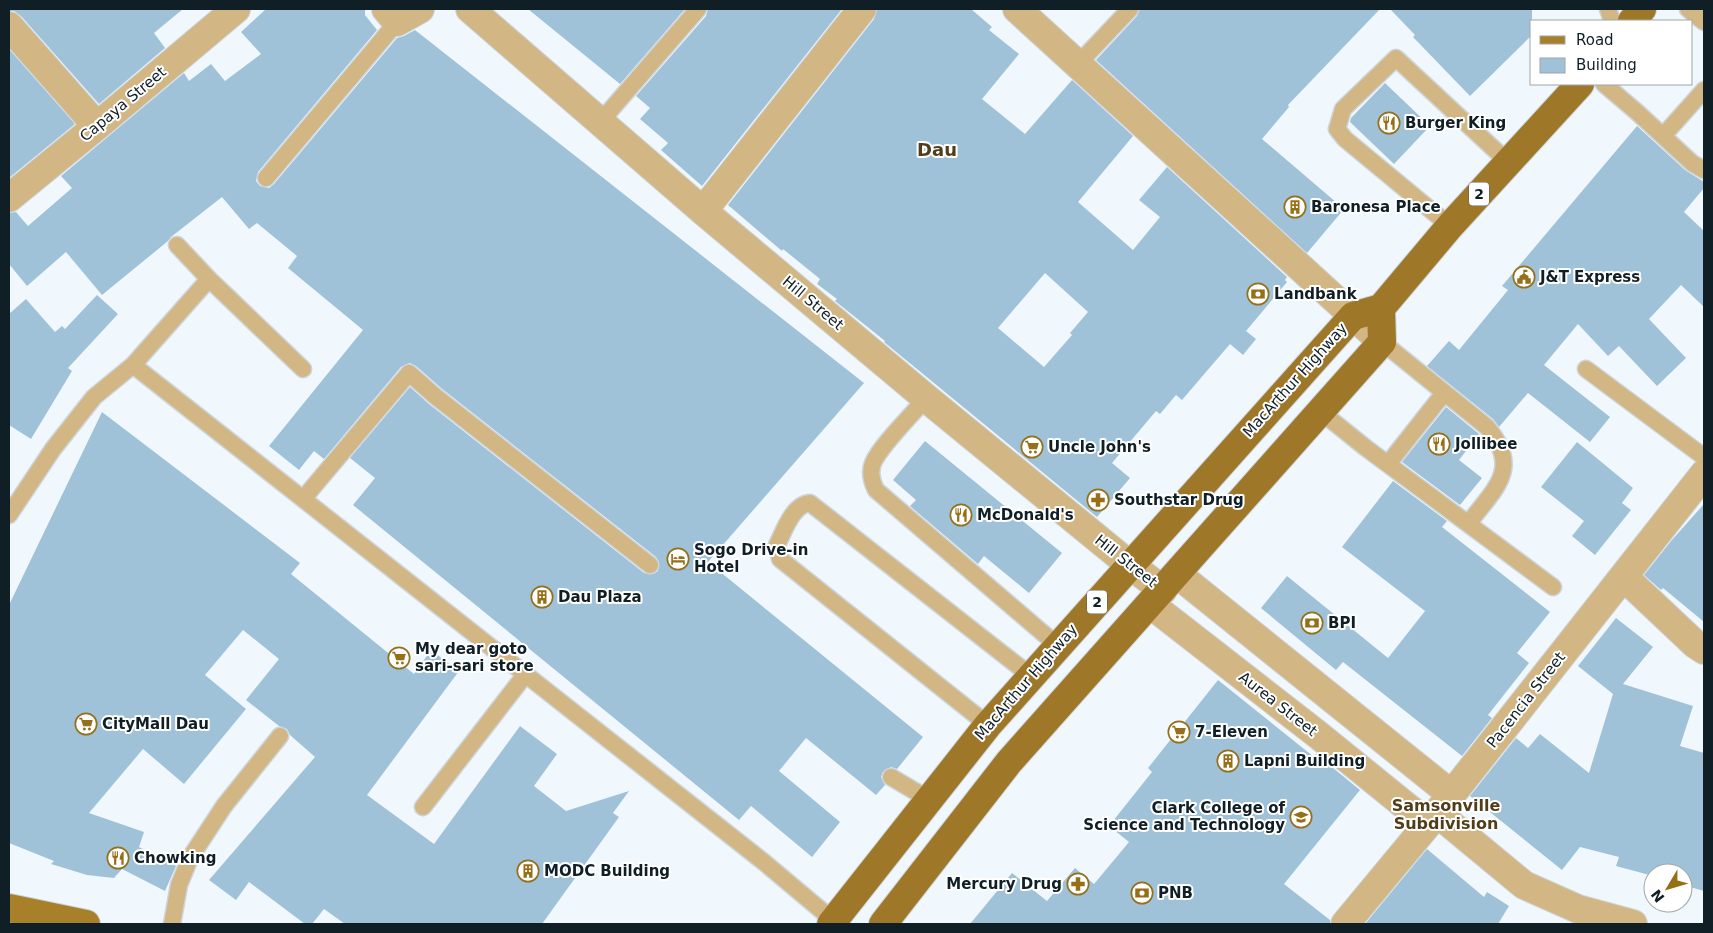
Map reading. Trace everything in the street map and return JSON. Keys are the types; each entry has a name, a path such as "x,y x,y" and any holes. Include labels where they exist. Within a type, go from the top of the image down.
{"highway":[{"path":"1633,20 1642,9"},
{"name":"2","path":"1381,308 1450,226 1579,85"},
{"path":"883,924 1009,762 1382,342 1381,308"},
{"name":"MacArthur Highway","path":"832,923 988,724 1353,316 1381,308"}],"main road":[{"path":"9,908 86,924"}],"street":[{"name":"Capaya Street","path":"9,198 97,126 209,17 236,9"},
{"name":"Hill Street","path":"470,9 602,121 703,211 926,398 1163,590"},
{"path":"703,211 862,9"},
{"path":"1017,9 1382,342"},
{"path":"9,26 97,126"},
{"name":"Pacencia Street","path":"1345,924 1439,810 1704,474"},
{"path":"1624,577 1695,644 1704,650"},
{"name":"Aurea Street","path":"1163,590 1317,734 1439,810"},
{"name":"Aurea Street","path":"1163,590 1439,810 1524,885 1578,909 1632,924"}],"lane":[{"path":"602,121 698,9"},
{"path":"1078,64 1130,9"},
{"path":"1688,9 1704,22"},
{"path":"266,178 401,13"},
{"path":"1450,226 1345,140 1337,129 1343,109 1396,58 1508,162"},
{"path":"1605,85 1692,163 1704,170"},
{"path":"1663,136 1704,90"},
{"path":"177,245 209,279 303,369"},
{"path":"9,515 53,448 94,397 133,364 209,279"},
{"path":"1382,342 1487,426 1497,439 1504,456 1501,480 1468,524"},
{"path":"133,364 765,863 832,923"},
{"path":"1586,369 1704,457"},
{"path":"303,499 409,373 435,396 650,565"},
{"path":"1388,464 1444,393"},
{"path":"926,398 878,454 872,465 872,480 876,490 1058,646"},
{"path":"1320,411 1553,587"},
{"path":"988,724 780,559 777,545 796,510 803,503 810,503 1031,676"},
{"path":"423,807 525,675"},
{"path":"172,924 179,885 190,858 224,806 280,736"},
{"path":"891,777 928,799"}],"building":[{"path":"9,9 183,9 154,33 165,48 99,104 21,16 14,11 9,11"},
{"path":"266,9 365,9 365,15 377,30 258,172 256,181 260,186 269,188 274,184 397,38 415,30 864,383 708,562 923,737 897,769 891,767 883,772 881,777 885,785 876,795 806,738 779,771 840,822 812,857 751,806 739,820 353,505 375,478 350,458 410,387 644,573 653,574 658,571 659,562 656,557 441,388 416,366 410,363 401,367 324,459 314,451 299,470 269,446 363,330 288,268 297,256 257,223 249,229 222,197 102,295 66,252 27,286 9,264 9,213 16,212 28,226 72,188 61,176 184,73 189,81 211,64 225,81 261,54 241,32"},
{"path":"528,9 685,9 620,84"},
{"path":"708,9 842,9 702,186 661,150 668,143 640,119 650,108 636,96 706,16"},
{"path":"877,9 971,9 992,27 989,30 1019,54 982,99 1025,134 1072,80 1133,136 1078,202 1133,250 1160,217 1139,200 1167,167 1287,277 1285,280 1287,282 1246,331 1256,339 1243,355 1230,344 1182,400 1176,395 1160,414 1156,411 1112,463 1130,478 1097,517 835,301 837,299 817,284 820,279 783,249 782,251 728,205 874,19","holes":["1045,273 1088,312 1070,333 1072,335 1044,367 998,328"]},
{"path":"1140,9 1380,9 1288,105 1289,107 1262,139 1344,209 1307,253 1096,60 1137,16"},
{"path":"1390,9 1532,9 1530,37 1470,96 1413,37 1415,35"},
{"path":"9,49 75,124 9,178"},
{"name":"Burger King","path":"1385,83 1430,126 1394,164 1350,122 1351,118"},
{"path":"1637,126 1685,170 1704,182 1704,188 1684,212 1704,231 1704,307 1681,285 1649,319 1686,358 1657,386 1619,346 1608,356 1578,324 1544,365 1610,417 1590,442 1528,393 1499,427 1493,419 1427,366 1449,341 1459,350 1508,290 1502,286"},
{"path":"97,295 118,314 68,368 72,371 31,439 9,425 9,314 26,299 55,332 62,326 65,329"},
{"name":"Jollibee","path":"1446,407 1479,434 1459,460 1482,478 1460,505 1402,462"},
{"path":"102,412 300,563 291,574 414,674 431,650 459,671 367,795 434,844 520,726 557,754 534,786 566,811 629,791 613,813 619,817 542,924 345,924 324,909 312,924 305,924 249,882 236,900 209,880 315,757 290,735 287,729 279,726 246,700 279,659 243,630 205,675 246,709 184,784 143,749 89,813 144,832 139,847 176,866 165,891 122,869 114,878 87,875 51,864 54,861 9,843 9,605"},
{"name":"McDonald's","path":"925,441 1062,553 1029,593 984,556 978,564 910,506 916,500 893,480"},
{"path":"1577,442 1633,488 1622,503 1631,510 1595,555 1572,536 1584,521 1541,487"},
{"path":"1393,481 1447,521 1442,527 1550,612 1517,653 1529,663 1488,715 1492,718 1462,756 1343,662 1336,670 1261,608 1287,576 1388,658 1425,611 1342,547"},
{"path":"1704,504 1704,622 1644,575"},
{"path":"1616,618 1653,647 1623,684 1693,706 1680,746 1704,753 1704,891 1693,888 1693,863 1643,863 1643,873 1616,866 1619,857 1580,847 1562,870 1470,796 1516,738 1528,748 1540,734 1589,773 1613,694 1578,666"},
{"path":"1218,680 1314,757 1316,754 1360,790 1284,884 1330,920 1330,924 970,924 1012,873 1047,901 1075,868 1094,884 1129,842 1109,826 1152,772 1148,768"},
{"path":"1427,849 1484,897 1487,892 1509,906 1498,924 1365,924"}],"place":[{"name":"Burger King","path":"1389,123"},
{"name":"Baronesa Place","path":"1295,207"},
{"name":"J&T Express","path":"1524,277"},
{"name":"Landbank","path":"1258,294"},
{"name":"Jollibee","path":"1439,444"},
{"name":"Uncle John's","path":"1032,447"},
{"name":"Southstar Drug","path":"1098,500"},
{"name":"McDonald's","path":"961,515"},
{"name":"Sogo Drive-in Hotel","path":"678,559"},
{"name":"Dau Plaza","path":"542,597"},
{"name":"BPI","path":"1312,623"},
{"name":"My dear goto sari-sari store","path":"399,658"},
{"name":"CityMall Dau","path":"86,724"},
{"name":"7-Eleven","path":"1179,732"},
{"name":"Lapni Building","path":"1228,761"},
{"name":"Clark College of Science and Technology","path":"1301,817"},
{"name":"Chowking","path":"118,858"},
{"name":"MODC Building","path":"528,871"},
{"name":"Mercury Drug","path":"1078,884"},
{"name":"PNB","path":"1142,893"}],"district":[{"name":"Dau","path":"937,150"},
{"name":"Samsonville Subdivision","path":"1446,814"}]}
